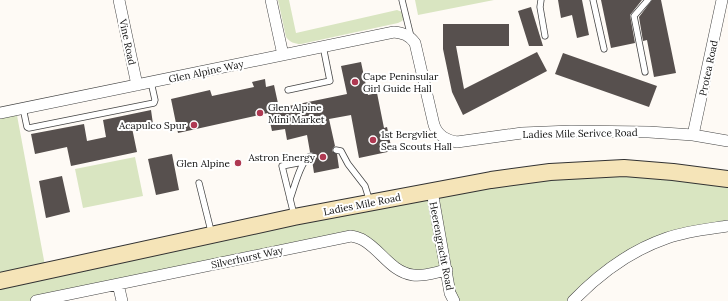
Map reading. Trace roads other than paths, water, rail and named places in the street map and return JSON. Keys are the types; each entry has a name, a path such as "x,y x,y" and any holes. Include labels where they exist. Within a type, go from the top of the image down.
{"main road":[{"name":"Ladies Mile Road","path":"0,281 294,217 491,180 550,172 624,168 728,179"}],"street":[{"name":"Vine Road","path":"119,0 137,85"},
{"path":"271,0 283,55"},
{"name":"Protea Road","path":"693,135 722,0"},
{"name":"Glen Alpine Way","path":"0,113 394,32 401,32 411,38"},
{"name":"Ladies Mile Serivce Road","path":"411,38 417,48 434,126 437,133 450,141 458,142 522,133 570,131 649,132 693,135 728,141"},
{"name":"Heerengracht Road","path":"432,191 450,293 454,301"},
{"path":"573,301 606,271 636,252 667,238 696,230 728,226"},
{"name":"Silverhurst Way","path":"36,301 351,236 362,239 395,268 404,273 415,276 447,270"},
{"path":"118,284 122,301"}],"lane":[{"path":"402,0 411,38"},
{"path":"541,0 540,7 545,36"},
{"path":"593,0 604,49"},
{"path":"645,72 634,16 648,0"},
{"path":"288,90 330,81 323,46"},
{"path":"23,108 27,127 29,128 154,103 155,100 152,82"},
{"path":"336,150 341,151 348,164 365,186 370,202"},
{"path":"290,199 304,162 308,156 311,156"},
{"path":"294,217 282,166 304,162"},
{"path":"199,183 212,235"}],"place":[{"name":"Cape Peninsular Girl Guide Hall","path":"355,82"},
{"name":"Glen Alpine Mini Market","path":"260,113"},
{"name":"Acapulco Spur","path":"194,125"},
{"name":"1st Bergvliet Sea Scouts Hall","path":"373,140"},
{"name":"Astron Energy","path":"323,157"},
{"name":"Glen Alpine","path":"238,163"}]}
